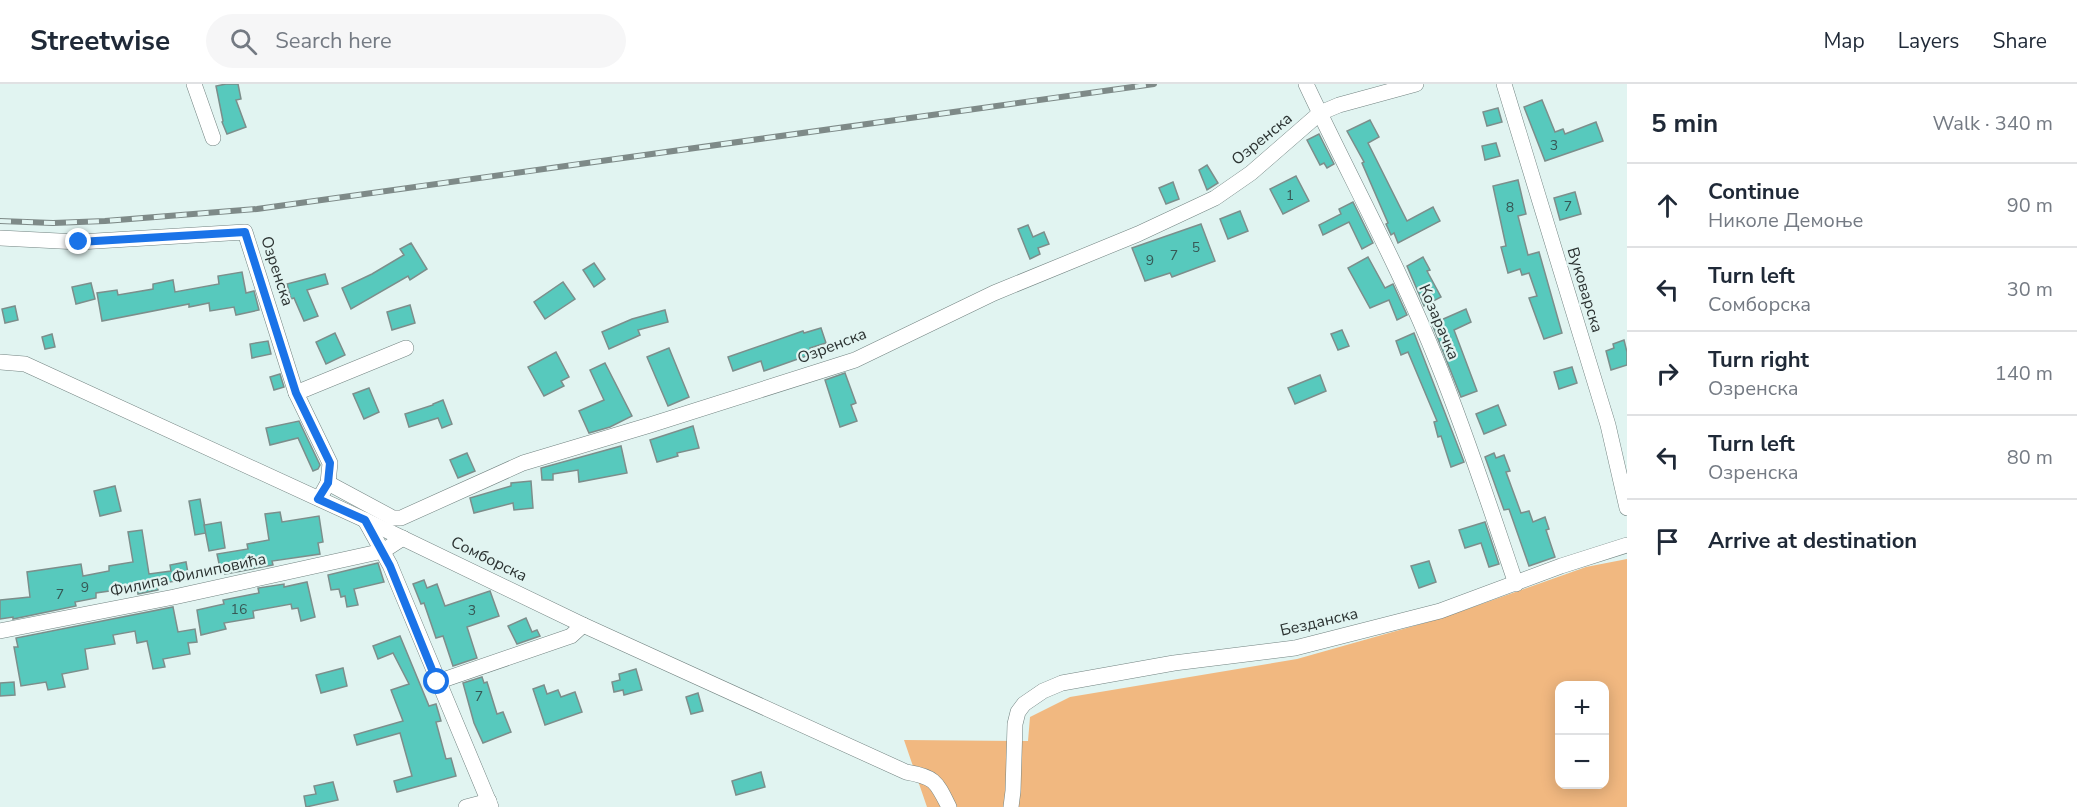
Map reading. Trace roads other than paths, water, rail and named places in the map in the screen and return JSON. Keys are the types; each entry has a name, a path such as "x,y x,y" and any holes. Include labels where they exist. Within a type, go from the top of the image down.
{"street":[{"path":"194,84 213,138"},
{"name":"Козарачка","path":"1306,84 1376,223 1438,363 1477,468 1516,584"},
{"path":"1320,113 1339,105 1416,84"},
{"name":"Вуковарска","path":"1504,84 1608,425 1627,508"},
{"name":"Озренска","path":"0,238 79,242 245,232 296,393 330,463 328,483 393,519 401,518 523,463 855,360 994,293 1138,234 1215,198 1251,173 1320,113"},
{"path":"296,393 406,348"},
{"name":"Сомборска","path":"0,362 25,364 365,520 583,625 906,772 925,775 935,782 949,807"},
{"path":"318,499 328,483"},
{"path":"365,520 383,551 490,804 466,807"},
{"path":"383,551 403,538"},
{"name":"Безданска","path":"1011,807 1015,724 1018,712 1024,704 1043,690 1062,683 1174,663 1294,648 1440,611 1598,553 1627,545"},
{"name":"Филипа Филиповића","path":"0,631 174,597 383,551"},
{"path":"437,682 571,636 583,625"}],"railway":[{"path":"0,221 53,223 105,221 257,209 1154,84"}]}
